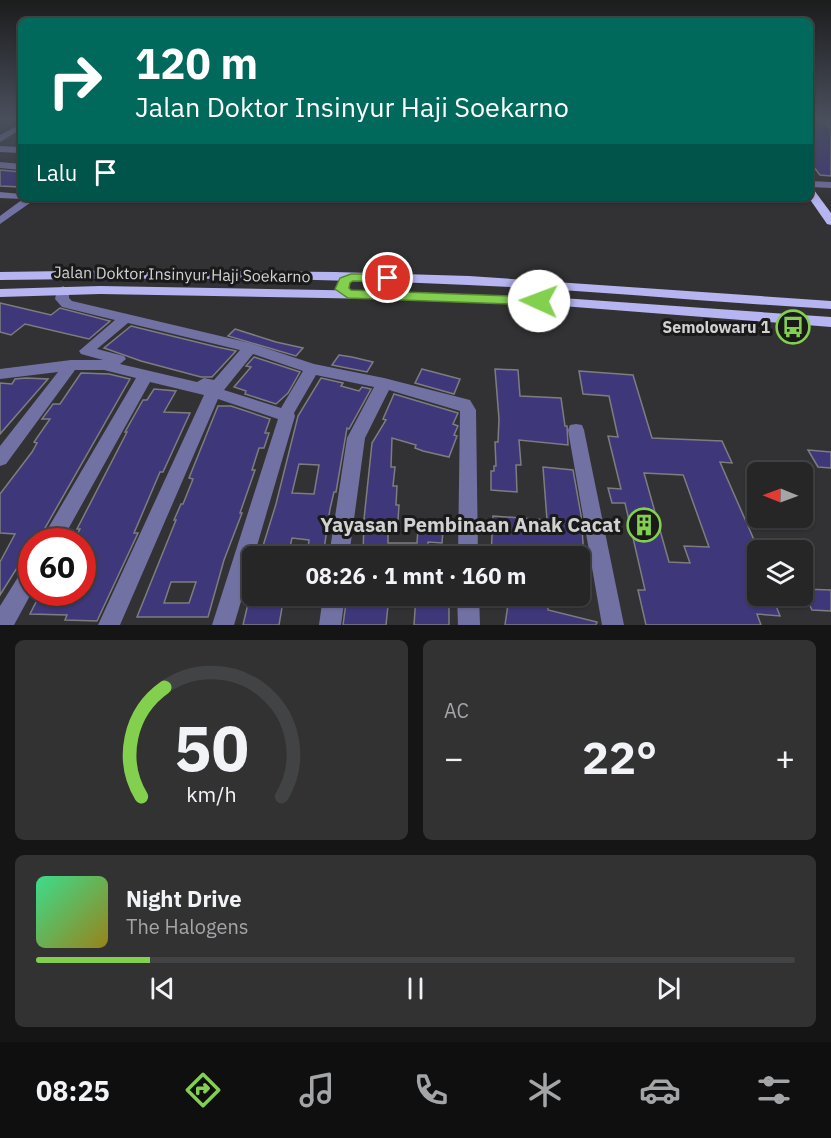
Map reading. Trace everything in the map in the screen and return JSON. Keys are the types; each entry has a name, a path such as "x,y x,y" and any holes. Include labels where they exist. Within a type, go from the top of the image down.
{"main road":[{"path":"813,196 831,221"},
{"name":"Jalan Doktor Insinyur Haji Soekarno","path":"0,276 177,274 537,284 831,305"},
{"path":"304,293 313,286 313,279 308,277"},
{"path":"348,294 342,289 342,285 344,281 351,278"},
{"name":"Jalan Doktor Insinyur Haji Soekarno","path":"0,293 63,290 348,294 562,302 831,322"}],"street":[{"path":"0,149 18,150"},
{"path":"0,165 18,167"},
{"path":"813,179 831,180"},
{"path":"813,184 831,185"},
{"path":"0,193 18,195"},
{"path":"0,221 28,201"},
{"path":"63,290 62,299 67,304 126,316 250,348 312,369 384,383 460,402 467,408 468,546"},
{"path":"126,316 86,351 287,413"},
{"path":"109,625 215,389 250,348"},
{"path":"0,374 70,365 104,365 215,389"},
{"path":"0,459 70,365"},
{"path":"223,625 287,413 312,369"},
{"path":"58,528 146,375"},
{"path":"340,546 356,438 384,383"},
{"path":"576,430 613,625"},
{"path":"1,625 18,596"},
{"path":"330,625 333,606"},
{"path":"468,606 469,625"}],"building":[{"path":"813,147 831,147 831,176 820,175 813,166"},
{"path":"0,170 18,172 18,187 0,186"},
{"path":"0,303 51,315 60,308 110,321 89,339 25,324 11,335 0,332"},
{"path":"131,326 236,351 212,377 201,377 141,361 104,348"},
{"path":"235,329 303,348 296,356 228,336"},
{"path":"339,355 373,362 367,372 332,365"},
{"path":"254,357 300,372 288,393 276,404 245,394 246,391 234,387 251,367 246,366"},
{"path":"422,369 460,379 454,394 415,383"},
{"path":"495,369 518,370 520,396 561,398 565,426 567,426 568,445 519,440 521,465 516,465 517,492 491,490 491,471 494,471 494,466 496,466 495,442 498,442 499,419"},
{"path":"579,371 633,375 652,438 722,441 732,463 720,462 754,540 747,540 747,606 776,606 780,616 757,614 761,625 646,625 638,590 645,590 625,503 612,503 608,488 621,489 608,436 618,437 609,396 583,394","holes":["644,473 683,475 709,547 684,546 690,563 669,562"]},
{"path":"81,373 109,374 130,379 45,528 18,528 18,566 0,595 0,562 15,534 0,533 0,494 32,452 37,443 34,442 50,419 42,419 53,404 60,404"},
{"path":"321,378 343,383 341,386 359,391 362,387 371,389 349,429 347,428 324,546 308,546 309,540 292,538 290,546 263,546 298,416","holes":["299,464 319,465 314,494 292,493"]},
{"path":"15,379 48,379 0,434 0,383 12,384"},
{"path":"154,389 176,391 164,412 190,413 163,472 160,472 134,533 138,533 97,621 65,620 67,615 30,614 34,606 96,606 96,528 78,528 127,432 125,432 143,400 147,400"},
{"path":"394,394 458,413 453,424 458,426 454,435 457,436 449,457 423,451 415,448 416,445 392,438 391,467 395,467 393,486 397,486 396,505 399,505 398,520 388,520 388,543 417,543 418,529 443,531 442,543 428,542 428,546 363,546 372,443 386,420 383,419"},
{"path":"218,406 231,406 270,419 265,433 269,433 264,448 259,448 252,470 255,470 224,560 208,617 137,617 176,520 174,520 193,479 189,478","holes":["171,582 196,582 189,603 164,603"]},
{"path":"808,450 831,452 831,468 818,467"},
{"path":"543,467 573,470 581,515 583,546 492,546 493,516 547,520"},
{"path":"813,589 831,590 831,611 812,610 810,606 813,606"},
{"path":"247,606 282,606 279,625 243,625"},
{"path":"346,606 388,606 386,625 343,625"},
{"path":"415,606 449,606 449,625 414,625"},
{"path":"508,606 548,606 548,610 597,622 596,625 505,625"}],"place":[{"name":"Semolowaru 1","path":"793,327"},
{"name":"Yayasan Pembinaan Anak Cacat","path":"644,525"}],"route":[{"path":"388,278 351,278 344,281 342,289 348,294 539,301"}]}
